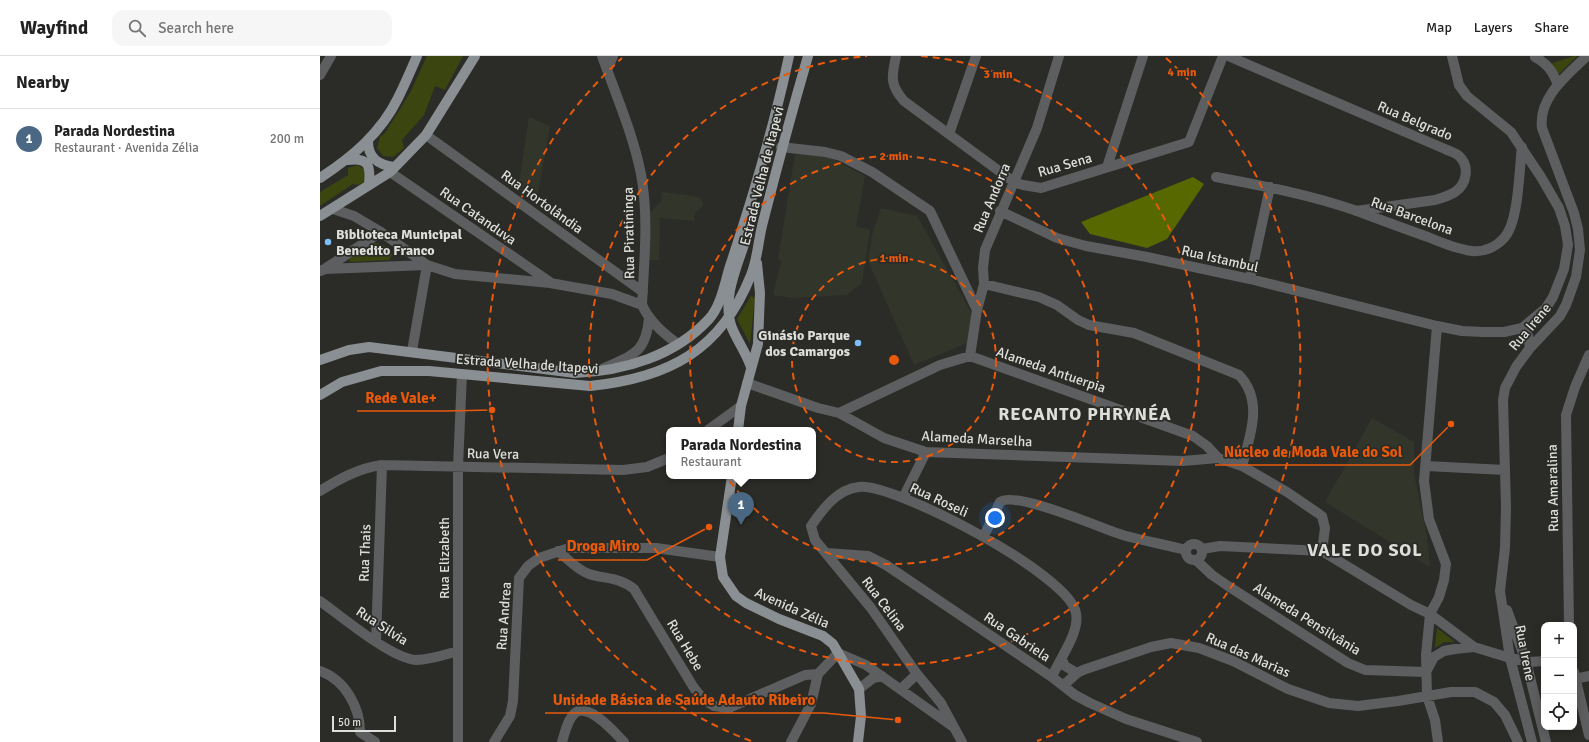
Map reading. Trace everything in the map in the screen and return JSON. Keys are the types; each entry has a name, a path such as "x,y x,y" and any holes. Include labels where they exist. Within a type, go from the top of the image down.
{"main road":[{"path":"320,178 347,160 368,141 387,117 398,99 416,56"},
{"path":"320,216 393,170 426,135 475,56"},
{"name":"Estrada Velha de Itapevi","path":"320,360 349,350 369,347 412,351 575,373 596,372 631,365 656,357 678,344 710,318 719,302 747,215 789,56"},
{"name":"Estrada Velha de Itapevi","path":"320,395 342,382 381,371 429,371 590,386 614,384 648,374 685,360 716,336 740,301 756,259 762,224 772,189 781,147 808,56"},
{"path":"368,141 371,156 376,162 393,170"},
{"path":"347,160 362,160 369,166 369,184"},
{"path":"747,215 750,222 749,229 731,289 730,317 732,328 747,354 751,367"},
{"path":"738,427 741,406 758,344 760,293 756,259"},
{"name":"Avenida Zélia","path":"732,479 720,557 723,577 736,596 746,603 779,619 823,636 833,644 859,689 861,716 858,742"}],"street":[{"path":"320,75 331,56"},
{"name":"Rua Piratininga","path":"602,56 637,157 641,176 645,204 642,305"},
{"path":"607,70 613,56"},
{"name":"Rua Sena","path":"896,56 891,80 898,94 904,101 1014,182 1040,188 1189,142 1223,56"},
{"path":"949,134 976,56"},
{"name":"Rua Andorra","path":"970,356 984,284 983,268 985,250 1000,211 1037,128 1059,56"},
{"path":"1106,167 1143,56"},
{"name":"Rua Belgrado","path":"1228,56 1445,149 1459,156 1465,166 1466,175 1462,185 1446,196 1435,200 1356,211"},
{"path":"1452,56 1459,84 1467,96 1511,132 1522,147 1559,208 1565,226 1568,245 1560,282 1546,308 1522,328 1528,336 1530,348"},
{"path":"1532,56 1547,65 1553,72 1558,85"},
{"name":"Rua Irene","path":"1532,742 1510,658 1500,591 1505,548 1503,400 1510,377 1530,348 1560,316 1571,293 1576,277 1580,250 1578,229 1570,202 1540,119 1543,108 1558,85 1587,56"},
{"name":"Rua Hortolândia","path":"426,135 643,292"},
{"path":"781,147 825,152 841,156 872,172 930,211 978,310"},
{"name":"Rua Barcelona","path":"1216,177 1270,187 1356,211 1455,247 1472,251 1483,250 1494,246 1504,238 1511,228 1515,215 1522,147"},
{"name":"Rua Catanduva","path":"393,170 550,283"},
{"path":"1250,279 1270,187"},
{"path":"349,198 354,216"},
{"path":"1559,208 1570,202"},
{"path":"333,209 354,216 381,232 427,265 455,274 550,283 612,294 642,305 649,318 661,331 678,344"},
{"name":"Rua Istambul","path":"1000,211 1057,238 1086,246 1250,279 1437,326 1462,331 1483,332 1504,332 1522,328"},
{"path":"322,270 381,232"},
{"path":"393,266 399,255 400,246"},
{"path":"322,270 427,265"},
{"path":"412,351 427,265"},
{"path":"984,284 1039,297 1057,305 1078,320 1089,325 1134,333 1171,346 1239,376 1247,383 1251,393 1254,414 1253,424 1242,466"},
{"path":"596,372 634,353 643,345 648,333 649,318"},
{"path":"1437,326 1424,481 1429,519 1446,564 1440,597 1430,614 1427,638 1427,696 1435,720 1438,742"},
{"name":"Rua Amaralina","path":"1569,622 1566,415 1575,387 1589,355"},
{"path":"839,413 940,365 970,356"},
{"name":"Alameda Antuerpia","path":"970,356 1193,436 1207,446 1218,458 1242,466 1286,492 1322,516 1325,528 1322,551"},
{"name":"Rua Elizabeth","path":"458,742 458,467 462,374"},
{"name":"Alameda Marselha","path":"748,383 818,408 839,413 884,438 926,452 1183,461 1218,458"},
{"path":"712,427 741,406"},
{"path":"903,498 926,452"},
{"name":"Rua Vera","path":"320,491 368,466 382,465 623,470 647,468 666,459"},
{"name":"Rua Thais","path":"376,641 382,465"},
{"path":"1426,466 1505,470"},
{"name":"Rua Roseli","path":"827,553 815,540 811,526 833,500 845,490 859,487 874,488 903,498 984,536 1048,578 1071,601 1076,613 1075,628 1062,660 1052,677"},
{"path":"984,536 1000,502 1004,499 1010,499 1039,504 1126,536 1186,550"},
{"path":"1195,543 1202,549 1203,553 1196,560 1192,560 1188,557 1186,550 1190,544 1195,543"},
{"path":"1202,549 1220,546 1322,551 1411,605 1430,614 1474,647 1510,658 1526,661 1541,661"},
{"name":"Rua Andrea","path":"494,742 510,716 513,701 519,578 528,566 539,558 569,548 656,548 720,557"},
{"name":"Rua Hebe","path":"558,551 584,572 626,582 634,589 694,688 704,700 714,706 730,708 804,675 818,674"},
{"name":"Rua Celina","path":"827,553 871,608 917,674 941,703 961,742"},
{"name":"Rua Gabriela","path":"827,553 868,556 886,565 1064,685 1080,698 1126,719 1197,742"},
{"name":"Alameda Pensilvânia","path":"1196,560 1212,576 1348,664 1365,670 1426,672"},
{"name":"Rua Irene","path":"1500,591 1526,661 1546,742"},
{"name":"Rua Silvia","path":"320,601 395,653 414,660 427,660 458,651"},
{"name":"Rua das Marias","path":"1064,685 1077,673 1151,647 1171,643 1199,648 1233,661 1288,688 1329,703 1358,706 1451,692 1475,692 1494,702 1505,715 1518,742"},
{"path":"1426,672 1434,657 1439,654 1455,649 1474,647"},
{"path":"791,742 811,704 818,674 838,653 866,665 954,727"},
{"path":"1062,660 1065,666 1077,673"},
{"path":"320,671 338,682 349,695 360,722 358,737 375,742"},
{"path":"901,689 917,674"},
{"path":"1577,675 1589,676"},
{"path":"859,689 873,678 882,676"},
{"path":"1577,684 1589,735"},
{"path":"562,742 569,723 576,713 579,712 590,713 596,716 619,740"}],"shaded area":[{"path":"529,117 550,126 537,200 518,189"},
{"path":"795,154 829,157 865,176 856,226 870,230 862,283 847,295 791,298 773,295 781,261 778,259"},
{"path":"664,192 700,197 703,206 695,213 694,221 660,218 659,260 648,260 648,215 662,200 661,193"},
{"path":"881,208 917,216 971,312 972,320 967,343 914,365 868,261 873,231"},
{"path":"1372,418 1414,442 1414,474 1427,536 1430,567 1325,502"}],"green space":[{"path":"427,56 463,56 445,90 435,86 424,115 402,140 404,148 393,157 383,156 377,148 380,137 385,133 410,93"},
{"path":"1577,56 1559,74 1550,64"},
{"path":"358,165 366,171 365,181 359,185 353,184 320,206 320,192 348,175 348,168"},
{"path":"1193,177 1204,184 1167,239 1147,248 1090,234 1081,222"},
{"path":"376,243 389,247 392,255 389,260 350,262 349,259 369,244"},
{"path":"751,296 755,298 750,344 737,319"},
{"path":"1437,628 1455,642 1444,642 1435,648"}],"place":[{"name":"Biblioteca Municipal Benedito Franco","path":"328,242"},
{"name":"Ginásio Parque dos Camargos","path":"858,343"},
{"name":"Rede Vale+","path":"492,410"},
{"name":"Núcleo de Moda Vale do Sol","path":"1451,424"},
{"name":"Parada Nordestina","path":"741,525"},
{"name":"Droga Miro","path":"709,527"},
{"name":"Unidade Básica de Saúde Adauto Ribeiro","path":"898,720"}],"district":[{"name":"RECANTO PHRYNÉA","path":"1085,414"},
{"name":"VALE DO SOL","path":"1365,550"}]}
